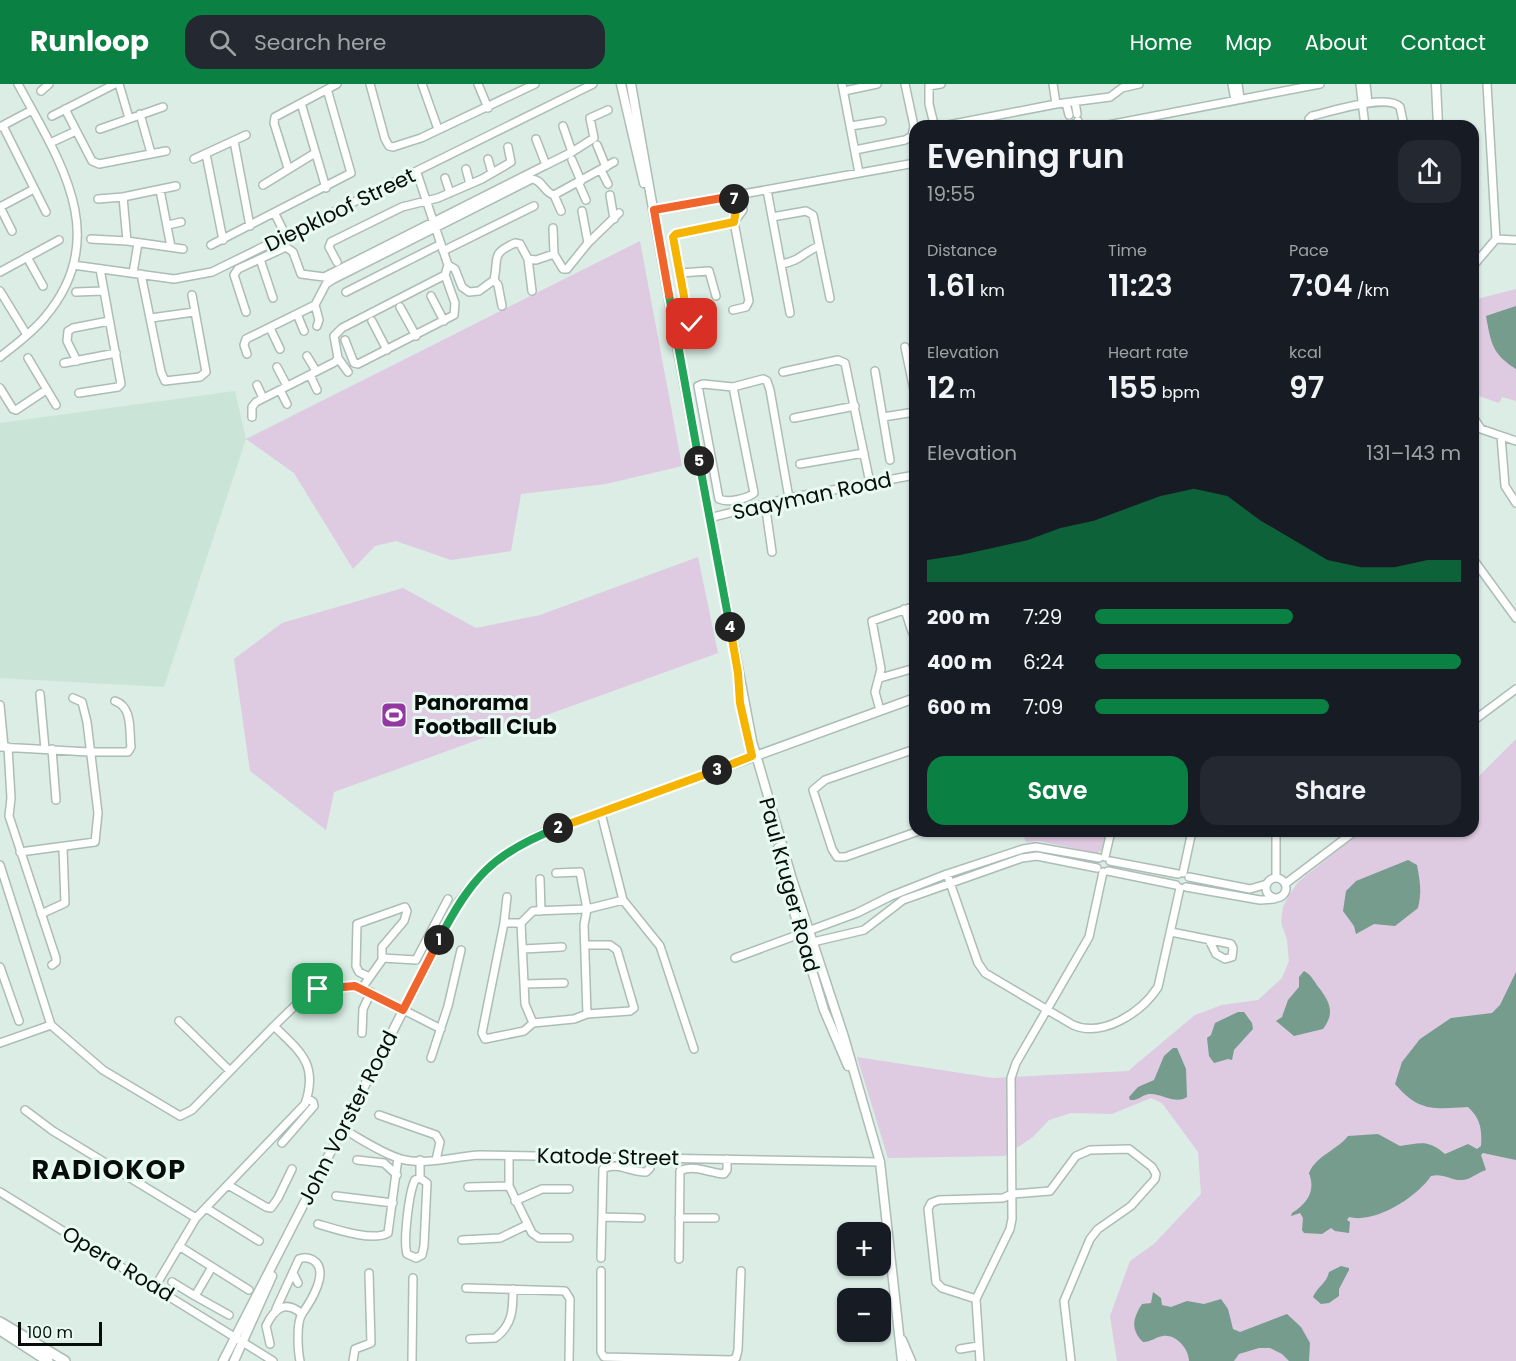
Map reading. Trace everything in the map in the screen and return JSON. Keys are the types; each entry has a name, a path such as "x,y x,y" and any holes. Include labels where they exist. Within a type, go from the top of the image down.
{"main road":[{"path":"0,1322 65,1361"},
{"path":"0,1330 48,1361"}],"street":[{"path":"0,357 27,335 53,307 73,265 78,230 76,207 64,172 18,84"},
{"path":"41,91 49,84"},
{"path":"52,116 117,84 129,118"},
{"path":"288,168 275,117 337,84"},
{"path":"370,84 389,146 398,147 488,108 535,84"},
{"path":"422,84 438,129"},
{"path":"478,84 488,108"},
{"name":"Diepkloof Street","path":"73,265 174,279 212,272 417,173 593,84"},
{"name":"Paul Kruger Road","path":"631,84 754,755 808,942 824,1010 860,1091 880,1162 902,1361"},
{"path":"859,173 843,88 877,84"},
{"path":"905,84 913,120"},
{"path":"933,120 928,85 941,84"},
{"path":"1053,84 1056,104"},
{"path":"974,120 1056,104 1110,97 1121,86 1138,84"},
{"path":"1232,84 1238,100"},
{"path":"1238,84 1238,100"},
{"path":"1134,120 1320,84"},
{"path":"1360,84 1365,105"},
{"path":"1365,84 1365,120"},
{"path":"1436,84 1438,120"},
{"path":"1479,259 1496,239 1487,84"},
{"name":"Paul Kruger Road","path":"620,87 648,198 653,208"},
{"path":"212,245 348,177 351,170 327,89"},
{"path":"1074,120 1075,102"},
{"path":"301,103 326,188"},
{"path":"1066,103 1074,120"},
{"path":"1310,120 1311,117 1365,105 1397,103 1403,120"},
{"path":"100,129 163,107"},
{"path":"65,109 92,160 99,164 166,151"},
{"path":"32,110 2,127 46,212"},
{"path":"247,354 244,345 246,339 315,305 326,284 332,280 546,165 572,156 594,138 590,118 608,110"},
{"path":"140,114 151,153"},
{"path":"850,126 882,120"},
{"path":"563,126 586,200"},
{"path":"50,143 76,131"},
{"path":"194,159 246,135"},
{"path":"855,150 909,138"},
{"path":"536,139 546,165"},
{"path":"234,141 250,226"},
{"path":"597,145 609,184"},
{"path":"337,262 329,247 331,242 402,207 427,202 492,173 511,162 508,147"},
{"path":"263,185 315,153"},
{"path":"206,154 223,240"},
{"path":"488,159 492,173"},
{"path":"554,195 614,162"},
{"path":"653,208 909,164"},
{"path":"466,169 470,184"},
{"path":"417,173 448,265 455,269 462,287 470,292 479,291 494,280"},
{"path":"445,178 450,193"},
{"path":"246,312 234,275 238,269 286,247 293,252 301,274 324,277 532,179 538,180 548,192 554,195 561,211"},
{"path":"98,198 123,197 176,186"},
{"path":"12,231 0,207 34,189"},
{"path":"160,190 171,247"},
{"path":"767,190 790,313"},
{"path":"553,228 554,254 563,269 567,269 588,243 616,216 610,195"},
{"path":"733,310 746,307 748,303 734,222 737,195"},
{"path":"123,197 128,241"},
{"path":"346,292 534,207"},
{"path":"582,211 588,243"},
{"path":"772,217 810,212 830,298"},
{"path":"275,213 285,236"},
{"path":"168,225 181,222"},
{"path":"709,328 697,327 689,322 672,240 675,234 734,222"},
{"path":"91,239 128,241 183,249"},
{"path":"1496,239 1516,240"},
{"path":"0,272 59,240"},
{"path":"138,243 137,274 151,318 163,379 183,380 201,377 206,372 192,295"},
{"path":"502,306 498,285 494,280 495,261 498,252 517,243 522,246 528,259 532,291"},
{"path":"782,264 798,260 808,250 819,246"},
{"path":"528,259 537,260 554,254"},
{"path":"27,257 43,286"},
{"path":"260,259 273,298"},
{"path":"348,372 338,358 334,341 337,332 444,275 448,265"},
{"path":"79,393 118,387 122,384 100,269"},
{"path":"680,273 709,271 716,296"},
{"path":"345,340 356,365 454,315 457,310 444,275"},
{"path":"0,291 27,335"},
{"path":"76,292 103,291"},
{"path":"431,296 444,321"},
{"path":"315,305 319,320 317,326"},
{"path":"400,306 416,336"},
{"path":"151,318 194,312"},
{"path":"297,314 304,331"},
{"path":"77,361 66,341 68,331 109,321"},
{"path":"372,321 387,350"},
{"path":"270,328 280,349"},
{"path":"905,347 909,366"},
{"path":"64,363 116,353"},
{"path":"307,356 317,390"},
{"path":"28,358 56,405"},
{"path":"252,417 253,405 263,398 330,365 338,358"},
{"path":"783,372 842,361 846,368 855,406 870,483"},
{"path":"277,367 287,404"},
{"path":"874,370 890,460"},
{"path":"733,387 754,493 748,497 723,501 718,496 698,388 703,384 733,387 762,379 767,381 789,498"},
{"path":"257,385 263,398"},
{"path":"1,390 16,410 46,390"},
{"path":"794,418 855,406"},
{"path":"883,417 909,413"},
{"path":"1479,426 1481,429 1516,441"},
{"path":"1501,436 1505,486 1516,503"},
{"path":"801,464 864,453"},
{"name":"Saayman Road","path":"709,518 765,503 909,476"},
{"path":"765,503 772,552"},
{"path":"1479,567 1516,618"},
{"path":"880,710 875,692 881,669 872,621 909,608"},
{"path":"904,609 909,623"},
{"path":"880,678 909,670"},
{"path":"1479,715 1516,689"},
{"path":"40,694 56,800"},
{"path":"20,852 91,844 96,839 98,813 84,708 82,702 73,698"},
{"name":"John Vorster Road","path":"223,1361 239,1340 266,1291 282,1247 459,902 484,870 497,859 526,842 754,755 909,700"},
{"path":"4,747 89,752 130,750 127,711 122,704 115,701"},
{"path":"0,705 11,798 9,816 56,960 52,965"},
{"path":"909,751 825,780 813,790 832,849 837,857 845,857 909,835"},
{"path":"601,813 623,900 631,913 651,932 660,946 694,1049"},
{"path":"0,816 9,816"},
{"path":"1102,870 1096,864 1105,859 1110,837"},
{"path":"1181,887 1189,884 1183,875 1190,837"},
{"path":"1276,837 1276,878"},
{"path":"1285,884 1347,837"},
{"path":"735,958 857,913 891,896 947,874 1030,847 1105,859 1250,889 1267,884 1276,878"},
{"path":"41,914 65,903 63,848"},
{"path":"791,939 808,942 864,930 898,902 1029,856 1181,887 1260,900 1285,894 1285,884"},
{"path":"1102,870 1111,866 1105,859"},
{"path":"0,865 51,1025 103,1070 177,1116 189,1113 274,1026 313,990 346,986 362,988 441,1029"},
{"path":"980,1361 976,1299 1010,1229 1011,1078 1016,1063 1089,937 1102,870"},
{"path":"556,873 580,872 587,909 584,919 587,1014"},
{"path":"947,874 981,969 1047,1010 1084,1029 1099,1029 1116,1023 1149,998 1158,987 1181,887 1175,878 1183,875"},
{"path":"1276,878 1285,884"},
{"path":"540,879 541,911"},
{"path":"1267,884 1266,891 1274,898"},
{"path":"507,897 482,1037 486,1039 524,1031 533,1023 574,1019 587,1014 630,1011 634,1006 617,950 610,945 585,945"},
{"path":"382,958 416,960 448,899"},
{"path":"533,1023 526,1008 521,923 530,913 587,909 623,900"},
{"path":"362,988 382,958 382,947 404,921 407,911 405,907 357,924 356,966 359,972 369,977"},
{"path":"504,923 521,923"},
{"path":"1171,932 1209,940"},
{"path":"523,949 562,947"},
{"path":"431,1058 441,1029 461,950"},
{"path":"0,966 20,1021"},
{"path":"524,984 564,983"},
{"path":"362,1033 363,1009 371,992"},
{"path":"179,1021 230,1071"},
{"path":"0,1042 51,1025"},
{"path":"155,1287 196,1218 301,1110 307,1098 309,1076 305,1059 297,1046 274,1026"},
{"path":"282,1143 312,1109 314,1103 307,1098"},
{"path":"25,1110 53,1131 196,1218"},
{"path":"379,1115 436,1135 440,1142 436,1160"},
{"name":"Katode Street","path":"343,1129 398,1158 420,1160 474,1155 880,1162"},
{"path":"976,1299 942,1288 936,1282 928,1207 933,1201 1003,1198 1012,1194 1050,1191 1078,1154 1090,1150 1129,1149 1155,1172 1152,1184 1131,1206 1092,1236 1065,1294 1063,1304 1071,1361"},
{"path":"509,1156 509,1186 527,1225 539,1238 569,1238"},
{"path":"318,1224 348,1232 386,1235 390,1230 398,1158"},
{"path":"601,1258 604,1168 625,1167 645,1173 650,1168 650,1158"},
{"path":"679,1259 681,1170 702,1168 724,1174 727,1170 727,1159"},
{"path":"357,1160 384,1163 397,1176"},
{"path":"420,1160 420,1178"},
{"path":"228,1185 271,1208 292,1169"},
{"path":"420,1178 427,1183 424,1246 422,1255 416,1258 407,1254 406,1240 411,1188 415,1180 420,1178"},
{"path":"468,1187 509,1186"},
{"path":"515,1201 542,1189 569,1190"},
{"name":"Opera Road","path":"0,1192 273,1361"},
{"path":"336,1196 393,1203"},
{"path":"206,1208 258,1241"},
{"path":"602,1217 641,1218"},
{"path":"679,1218 715,1218"},
{"path":"462,1240 500,1238 527,1225"},
{"path":"179,1246 249,1290"},
{"path":"270,1344 266,1326 299,1259 304,1257 312,1260 318,1267 319,1276 313,1297 302,1314 298,1347 300,1361"},
{"path":"195,1296 212,1267"},
{"path":"601,1271 602,1356 668,1360 731,1360 736,1358 741,1306 741,1271"},
{"path":"293,1273 298,1283"},
{"path":"353,1361 355,1349 371,1343 369,1273"},
{"path":"412,1361 413,1278"},
{"path":"172,1282 229,1315"},
{"path":"466,1288 565,1291 570,1299 569,1361"},
{"path":"470,1339 495,1338 507,1327 512,1317 513,1289"},
{"path":"276,1309 283,1306 291,1307 302,1314"},
{"path":"900,1338 911,1361"},
{"name":"John Vorster Road","path":"234,1361 239,1340"},
{"path":"960,1349 978,1346"}],"shaded area":[{"path":"640,241 682,466 606,484 521,494 511,551 451,560 396,541 375,546 353,569 294,473 246,439"},
{"path":"1516,289 1516,401 1502,397 1499,403 1479,396 1479,298"},
{"path":"1516,306 1516,369 1497,353 1489,334 1486,316"},
{"path":"235,391 246,439 164,687 0,678 0,423"},
{"name":"Panorama Football Club","path":"698,557 718,653 334,792 326,830 250,771 234,659 282,623 403,588 476,628 540,615"},
{"path":"1516,739 1516,1361 1117,1361 1110,1316 1130,1261 1154,1244 1201,1194 1198,1152 1162,1103 1151,1098 1112,1114 1071,1113 1049,1120 1033,1137 1004,1156 888,1158 857,1057 993,1078 1128,1071 1195,1015 1222,1005 1258,1000 1282,978 1289,961 1287,940 1281,922 1283,907 1288,897 1298,882 1354,837 1479,837 1479,776"},
{"path":"1024,837 1107,837 1104,848 1096,853 1039,841 1026,842"},
{"path":"1408,860 1417,865 1420,886 1418,908 1395,926 1374,924 1356,934 1354,926 1343,911 1346,891 1356,881"},
{"path":"1304,971 1323,994 1329,1004 1330,1013 1323,1029 1294,1036 1276,1021 1282,1017 1288,1000 1299,987 1299,977"},
{"path":"1516,972 1516,1160 1483,1153 1481,1155 1486,1170 1463,1180 1439,1175 1431,1176 1406,1200 1383,1213 1359,1218 1349,1217 1347,1220 1350,1222 1349,1233 1335,1231 1331,1228 1322,1234 1304,1233 1303,1218 1300,1213 1291,1216 1309,1196 1311,1180 1309,1173 1322,1157 1348,1136 1378,1134 1400,1146 1429,1144 1445,1154 1468,1144 1477,1149 1481,1146 1480,1125 1468,1107 1427,1107 1412,1100 1395,1084 1402,1062 1420,1039 1451,1018 1492,1013 1500,1005"},
{"path":"1238,1012 1244,1012 1252,1023 1253,1029 1234,1050 1232,1060 1214,1063 1209,1056 1207,1038 1211,1035 1215,1023"},
{"path":"1173,1048 1177,1048 1186,1069 1187,1097 1178,1100 1149,1094 1130,1100 1129,1097 1138,1087 1154,1080 1164,1056"},
{"path":"1341,1266 1349,1270 1339,1289 1339,1296 1329,1303 1321,1304 1313,1297 1329,1272"},
{"path":"1153,1292 1161,1298 1162,1305 1171,1307 1187,1301 1204,1304 1221,1299 1228,1309 1233,1329 1240,1332 1287,1314 1301,1327 1310,1343 1309,1361 1289,1361 1282,1354 1270,1348 1259,1348 1239,1354 1234,1361 1189,1361 1184,1347 1173,1337 1163,1336 1143,1342 1136,1333 1134,1323 1142,1304 1151,1303"}],"place":[{"name":"Panorama Football Club","path":"394,715"}],"district":[{"name":"RADIOKOP","path":"109,1170"}],"route":[{"path":"318,989 355,986 403,1010 459,902 484,870 497,859 544,833 698,778 752,756 740,703 738,673 654,210 733,196 736,210 734,222 675,234 672,240 688,318 692,324"}]}
